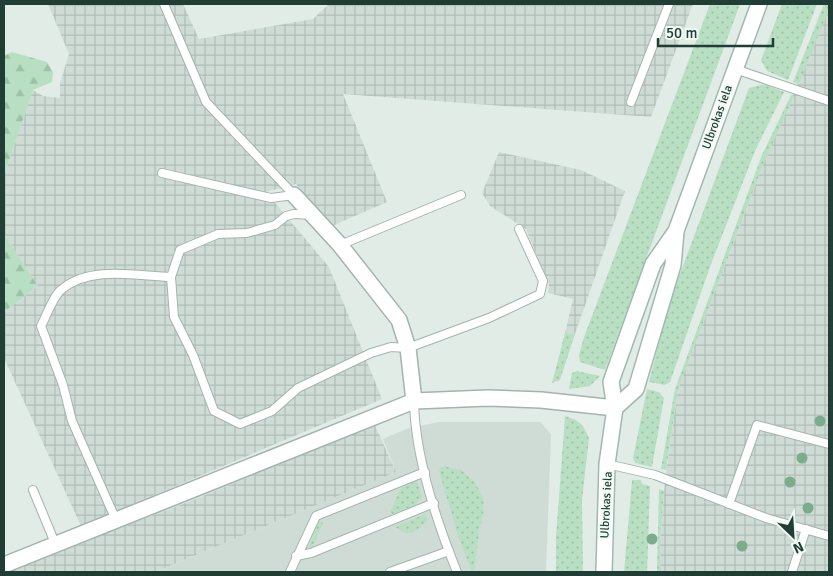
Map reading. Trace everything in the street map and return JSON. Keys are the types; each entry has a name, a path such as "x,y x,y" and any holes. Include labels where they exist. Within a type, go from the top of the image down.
{"street":[{"name":"Ulbrokas iela","path":"604,572 607,464 615,408 611,382 653,264 676,230 759,4"},
{"path":"294,195 340,245 399,320 408,348 414,401"},
{"name":"Ulbrokas iela","path":"615,408 636,389 673,265 676,230"},
{"path":"4,565 414,401 488,398 615,408"}],"lane":[{"path":"164,4 206,102 294,195"},
{"path":"631,102 669,4"},
{"path":"734,69 829,101"},
{"path":"162,173 271,198 294,195"},
{"path":"340,245 461,195"},
{"path":"314,215 294,214 286,216 275,225 247,234 218,234 180,250 171,277 174,317 193,355 214,411 240,424 272,411 298,388 371,353 391,347 408,348 489,318 540,294 543,281 519,229"},
{"path":"116,520 72,421 63,384 42,326 61,290 77,280 103,274 171,277"},
{"path":"414,401 415,430 425,472 457,572"},
{"path":"729,504 757,425 829,444"},
{"path":"607,464 655,475 729,504 829,536"},
{"path":"290,572 316,516 425,472"},
{"path":"33,490 55,543"},
{"path":"296,556 310,553 434,503"},
{"path":"792,572 806,529"},
{"path":"390,572 449,551"}],"shaded area":[{"path":"48,4 183,4 199,39 313,19 329,4 693,4 651,117 343,94 387,202 332,226 296,184 266,192 329,267 382,399 81,526 4,358 4,312 38,286 4,234 4,176 33,90 43,96 60,98 60,83 69,54"},
{"path":"829,9 829,572 661,572 660,542 665,480 678,389 763,165"},
{"path":"499,152 581,170 625,191 575,334 565,333 573,299 548,293 549,285 526,229 490,206 482,193"},
{"path":"439,422 540,422 551,434 546,572 155,572 396,472 383,439 406,429"},
{"path":"375,425 396,472 155,572 4,572 193,500"}],"green space":[{"path":"710,4 740,4 605,370 580,362 579,355 584,337"},
{"path":"782,4 817,4 788,80 767,71 761,60"},
{"path":"824,4 829,4 829,9 799,84 793,82"},
{"path":"12,52 47,62 53,72 52,82 33,90 4,176 4,56"},
{"path":"765,84 784,92 755,151 711,264 670,382 665,385 649,382 670,301 749,88"},
{"path":"791,95 794,96 763,165 678,389 666,470 661,469 675,389 762,155"},
{"path":"4,234 38,286 4,312"},
{"path":"565,333 575,334 560,380 552,383"},
{"path":"577,371 600,376 590,386 569,389 572,373"},
{"path":"647,389 659,392 664,398 652,467 635,463 633,458"},
{"path":"565,416 576,420 583,426 589,438 582,500 583,572 556,572 556,537"},
{"path":"443,466 461,470 474,481 483,497 484,507 482,522 478,530 474,572 472,572 459,539 439,471"},
{"path":"632,480 641,480 642,484 650,486 647,572 624,572"},
{"path":"417,481 422,497 415,505 393,514 390,512 401,488"},
{"path":"659,489 664,491 660,542 661,572 657,572"},
{"path":"425,514 428,520 419,529 407,534 395,527"},
{"path":"319,521 323,523 313,546 309,546"}]}
